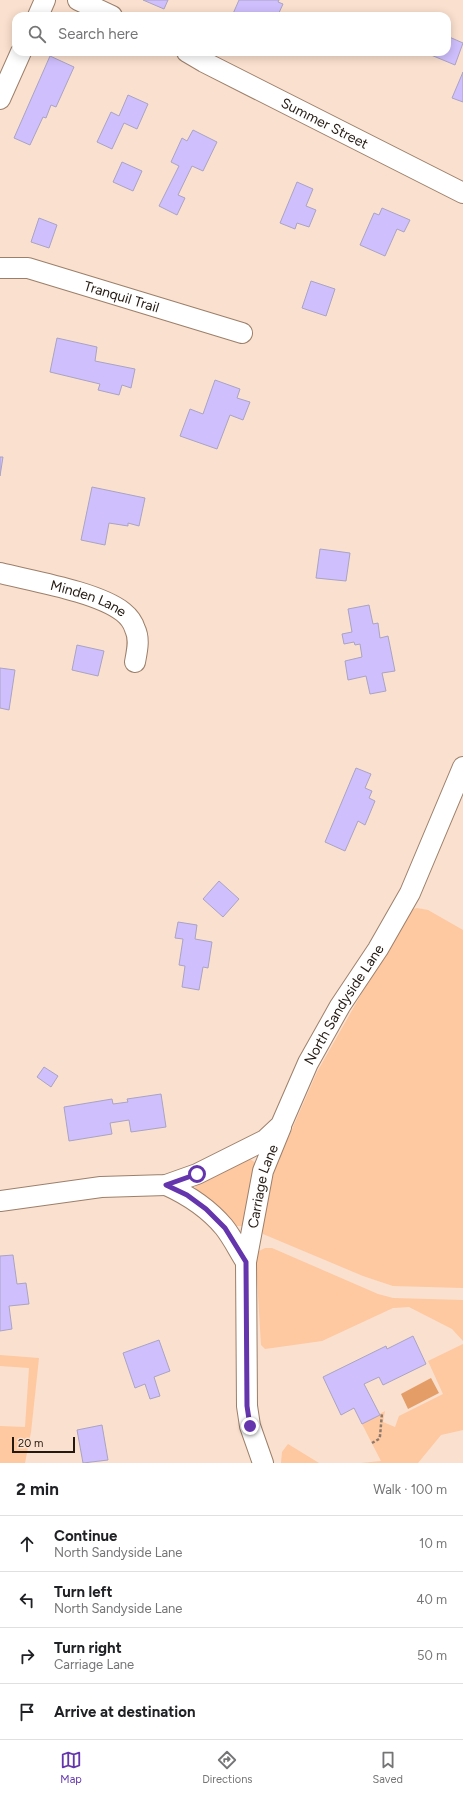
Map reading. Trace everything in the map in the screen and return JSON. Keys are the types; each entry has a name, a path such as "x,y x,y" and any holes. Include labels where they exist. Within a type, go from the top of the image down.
{"street":[{"path":"40,12 45,0"},
{"path":"78,0 104,12"},
{"path":"0,99 19,56"},
{"name":"Summer Street","path":"194,56 463,193"},
{"name":"Tranquil Trail","path":"0,268 28,268 242,333"},
{"name":"Minden Lane","path":"0,573 91,596 122,611 130,619 136,629 138,641 135,662"},
{"name":"North Sandyside Lane","path":"0,1201 101,1187 166,1185 197,1174 265,1140 281,1125 308,1063 340,1006 378,949 410,893 463,767"},
{"name":"Carriage Lane","path":"263,1463 250,1426 247,1406 246,1262 263,1171 281,1125"},
{"name":"North Sandyside Lane","path":"166,1185 187,1195 206,1209 225,1228 246,1262"}],"path":[{"path":"372,1443 379,1439 380,1436 382,1412"}],"shaded area":[{"path":"417,908 428,910 463,930 463,1288 393,1286 363,1276 263,1234 262,1220 275,1168 317,1072 409,910"},
{"path":"250,1159 256,1163 245,1224 242,1226 234,1226 196,1192 195,1185"},
{"path":"265,1248 272,1248 378,1294 393,1298 463,1300 463,1341 452,1329 409,1307 393,1308 322,1341 265,1349 261,1345 256,1260 259,1251"},
{"path":"463,1344 463,1430 441,1435 418,1463 361,1463 381,1461 362,1424 385,1411 383,1422 395,1427 399,1416 443,1394 428,1361"},
{"path":"0,1355 39,1358 31,1432 25,1463 0,1463 0,1426 25,1427 29,1368 0,1366"},
{"path":"431,1378 439,1393 408,1409 401,1394"},
{"path":"288,1444 319,1463 281,1463 282,1452"}],"building":[{"path":"143,0 168,0 164,9"},
{"path":"239,0 279,0 278,2 283,4 279,12 234,12"},
{"path":"451,38 463,43 455,65 433,56 451,56"},
{"path":"50,56 74,67 56,107 51,105 46,118 43,117 30,145 14,138"},
{"path":"463,72 463,102 452,98"},
{"path":"128,95 148,104 137,129 124,123 112,149 97,142 111,112 119,116"},
{"path":"193,130 217,142 203,171 192,166 178,195 185,198 177,215 159,206 179,166 171,162 182,138 187,141"},
{"path":"122,162 142,171 133,191 113,182"},
{"path":"297,182 313,189 306,206 316,210 309,227 297,223 295,229 280,223"},
{"path":"382,208 410,220 404,232 397,229 385,256 360,245 374,213 379,215"},
{"path":"39,218 57,225 49,248 31,242"},
{"path":"311,281 335,289 326,316 302,308"},
{"path":"57,338 97,347 95,361 135,369 131,388 122,385 119,395 98,390 100,384 50,372"},
{"path":"215,380 240,389 237,398 250,402 243,420 230,415 217,449 180,436 190,409 203,414"},
{"path":"0,457 3,457 0,476"},
{"path":"92,487 145,498 139,526 128,523 128,526 109,523 105,545 81,540"},
{"path":"320,549 350,553 346,581 316,578"},
{"path":"369,605 373,624 378,623 380,638 388,636 395,671 382,673 386,691 370,694 366,676 348,680 345,661 362,657 360,644 355,645 354,642 344,644 342,634 352,632 348,609"},
{"path":"77,645 104,651 98,676 72,670"},
{"path":"0,668 15,670 9,710 0,708"},
{"path":"356,768 371,774 365,788 372,791 369,798 375,801 365,825 358,821 345,851 325,842"},
{"path":"219,881 239,899 223,917 203,899"},
{"path":"178,922 197,925 195,939 212,942 208,968 203,967 199,990 182,987 185,966 179,965 183,939 175,938"},
{"path":"44,1067 58,1076 51,1087 37,1077"},
{"path":"161,1094 166,1127 131,1132 129,1120 110,1123 112,1134 69,1141 64,1107 112,1099 113,1104 128,1102 127,1099"},
{"path":"13,1255 17,1284 26,1283 29,1304 9,1306 12,1329 0,1331 0,1256"},
{"path":"413,1336 426,1364 383,1385 379,1377 364,1384 380,1415 362,1424 354,1408 341,1415 323,1377 386,1346 387,1349"},
{"path":"159,1340 170,1371 154,1377 160,1396 150,1399 145,1384 135,1388 123,1353"},
{"path":"102,1425 108,1460 83,1463 77,1430"}],"route":[{"path":"197,1174 166,1185 187,1195 206,1209 225,1228 246,1262 247,1406 250,1426"}]}
